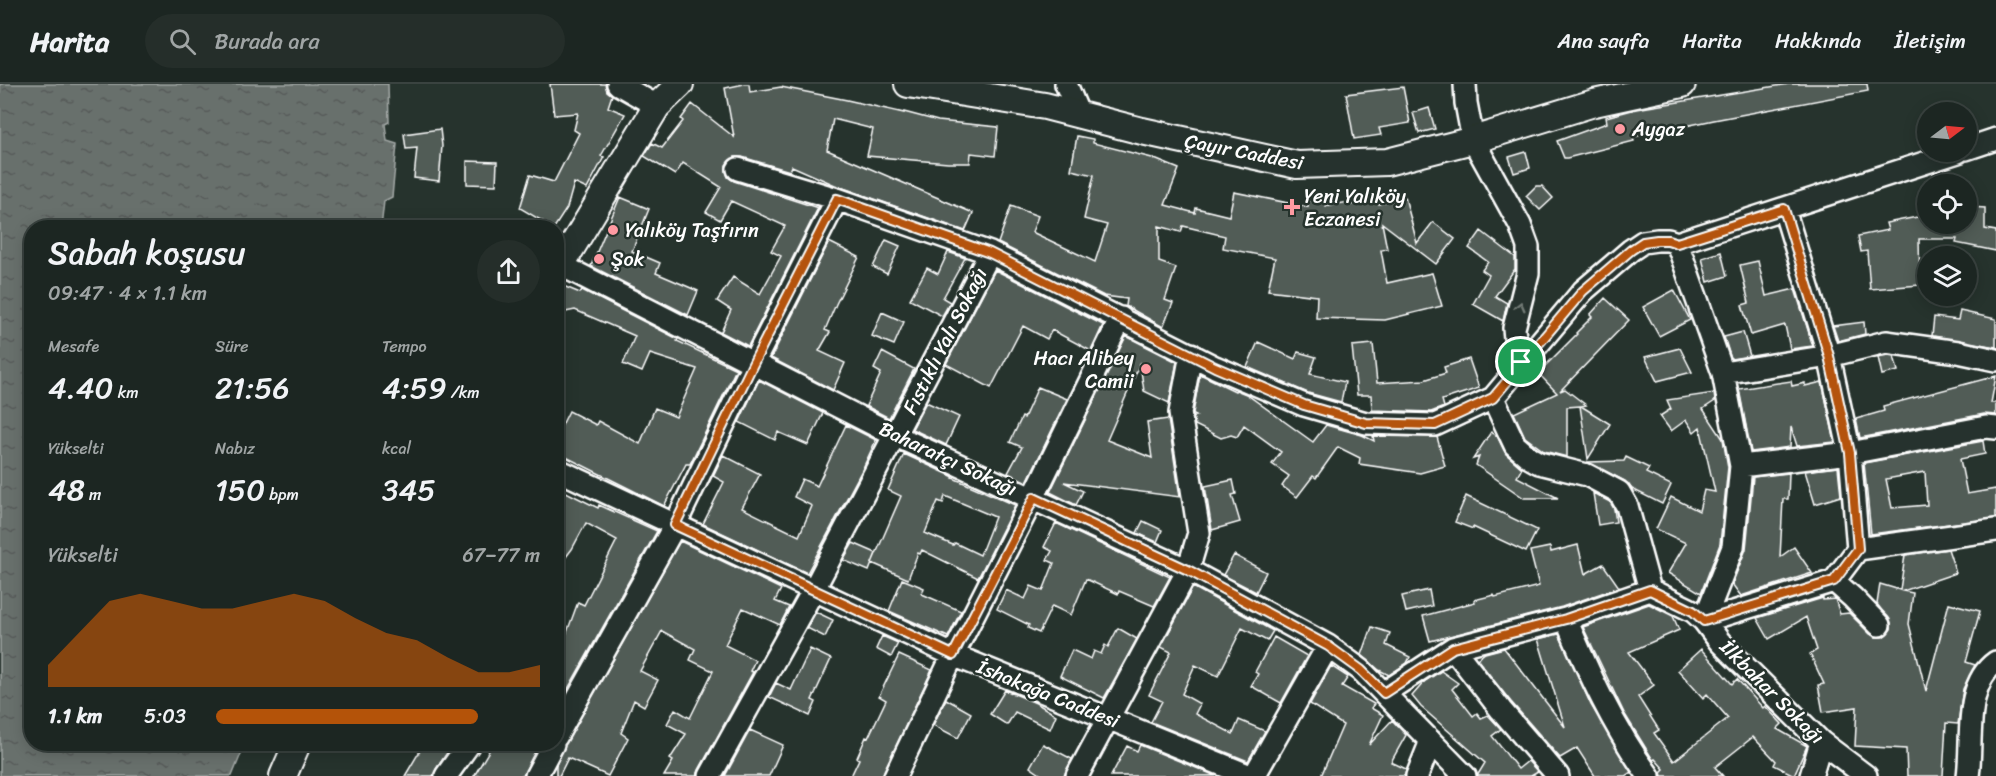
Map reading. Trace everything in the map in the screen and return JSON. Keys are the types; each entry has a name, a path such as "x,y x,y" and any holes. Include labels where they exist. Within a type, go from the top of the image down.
{"main road":[{"name":"Çayır Caddesi","path":"908,84 1045,106 1297,165 1387,162 1473,140 1601,92 1682,84"},
{"path":"564,258 668,93"},
{"path":"267,776 277,751"},
{"path":"284,776 294,751"}],"street":[{"path":"618,84 668,93"},
{"path":"1066,84 1079,115"},
{"path":"1465,84 1466,104 1473,140 1520,225 1527,247 1528,273 1514,328 1516,349 1521,362"},
{"path":"1977,145 1996,139"},
{"path":"738,169 837,199 990,253 1215,367 1304,405 1366,423 1435,425 1493,398 1583,291 1643,242 1668,240 1677,243 1927,162"},
{"path":"564,723 675,525 837,199"},
{"path":"1704,621 1834,581 1858,549 1850,453 1829,356 1784,209"},
{"path":"1677,243 1723,373 1741,466 1733,547 1704,621"},
{"name":"Fıstıklı Yalı Sokağı","path":"710,776 896,436 990,253"},
{"name":"Baharatçı Sokağı","path":"564,269 896,436 1188,570 1328,646 1361,670 1465,776"},
{"path":"895,776 953,655 1034,498 1120,318"},
{"path":"1723,373 1829,356 1886,342 1996,360"},
{"path":"1077,776 1188,570 1199,533 1180,413 1191,354"},
{"path":"1384,693 1453,648 1566,619 1650,590 1627,506 1619,492 1587,475 1539,463 1530,458 1515,445 1493,398"},
{"path":"1741,466 1850,453 1986,427 1996,428"},
{"name":"İshakağa Caddesi","path":"564,473 953,655 1252,776"},
{"path":"1858,549 1996,530"},
{"path":"1834,581 1879,625"},
{"name":"İlkbahar Sokağı","path":"1650,590 1693,611 1720,642 1821,742 1866,776"},
{"path":"1566,619 1607,712 1649,776"},
{"path":"1252,776 1328,646"},
{"path":"1453,648 1501,710 1558,776"},
{"path":"1968,776 1971,721 1977,684 1996,662"},
{"path":"1417,776 1431,741"},
{"path":"1811,776 1821,742"},
{"path":"446,776 464,751"},
{"path":"536,776 549,751"}],"water":[{"path":"0,84 388,84 389,122 385,124 387,141 397,144 392,197 384,201 382,220 24,220 24,751 242,751 232,776 0,776"}],"building":[{"path":"550,84 605,84 607,91 612,95 608,107 625,114 601,156 604,157 587,189 574,183 567,208 559,220 540,220 520,208 530,175 554,182 579,133 574,130 578,113 554,115"},
{"path":"749,84 750,92 781,87 938,121 998,127 995,156 971,153 970,163 948,163 867,156 873,129 833,119 827,150 973,213 965,231 835,185 792,166 790,171 735,157 726,165 728,177 734,181 818,208 748,346 721,332 731,310 717,301 733,277 760,294 781,256 771,251 785,226 731,201 720,220 706,212 721,187 683,163 675,175 644,156 652,143 662,148 683,121 681,119 692,104 734,137 725,88"},
{"path":"1789,84 1867,84 1868,91 1633,137 1634,141 1567,158 1564,158 1557,141 1607,123 1606,117 1636,109"},
{"path":"1403,87 1410,123 1379,128 1381,135 1354,139 1346,94"},
{"path":"1429,108 1435,129 1419,133 1413,113"},
{"path":"440,129 442,146 439,181 414,178 417,148 406,149 404,134"},
{"path":"1077,136 1093,139 1093,143 1152,158 1179,169 1165,205 1195,213 1196,208 1229,216 1234,192 1308,207 1308,201 1325,200 1326,206 1372,201 1378,201 1379,204 1405,197 1417,243 1433,222 1455,239 1436,264 1382,223 1387,249 1381,250 1387,283 1432,273 1442,306 1385,320 1316,318 1317,296 1268,290 1275,258 1223,248 1225,236 1183,226 1181,232 1159,226 1159,262 1176,268 1165,300 1173,303 1163,327 1126,306 1127,299 1104,296 998,243 1011,206 1038,216 1032,232 1095,262 1107,225 1084,219 1094,175 1071,170"},
{"path":"1526,152 1530,168 1514,173 1509,157"},
{"path":"467,161 497,162 496,185 467,184"},
{"path":"1536,186 1542,186 1553,198 1540,210 1526,196"},
{"path":"620,197 649,209 632,251 660,263 656,273 698,291 688,315 591,266"},
{"path":"1977,207 1985,208 1985,229 1996,231 1996,251 1956,243 1957,239 1919,239 1917,285 1870,289 1867,251 1861,252 1858,236 1888,230 1886,223 1917,217 1917,234 1977,234"},
{"path":"1481,231 1515,257 1515,269 1495,296 1507,303 1503,321 1473,304 1489,275 1482,270 1488,262 1469,248"},
{"path":"886,240 900,246 887,274 873,267"},
{"path":"829,242 859,257 836,304 825,330 830,332 819,351 845,363 833,390 771,358"},
{"path":"948,252 965,258 943,298 950,302 942,316 910,299 927,268 938,274"},
{"path":"1721,252 1727,276 1708,282 1702,258"},
{"path":"1758,261 1766,296 1795,289 1813,346 1790,349 1785,325 1751,335 1742,305 1749,303 1740,265"},
{"path":"995,270 1103,325 1091,351 1052,330 1047,339 1023,326 991,388 946,364"},
{"path":"564,286 580,293 582,290 678,339 677,341 736,369 690,464 686,464 664,506 564,456 564,421 569,411 596,425 598,421 640,444 655,408 676,417 697,369 650,354 642,372 623,364 635,336 575,310 564,312"},
{"path":"1674,290 1690,320 1659,336 1643,307"},
{"path":"1605,298 1629,320 1560,391 1565,389 1586,405 1581,406 1610,424 1588,459 1580,406 1567,407 1567,457 1544,451 1525,437 1514,413 1557,393 1538,373 1577,334"},
{"path":"1960,311 1996,319 1996,347 1932,336 1934,317 1958,320"},
{"path":"882,312 904,322 894,345 872,336"},
{"path":"1864,322 1865,334 1838,341 1833,326"},
{"path":"1743,332 1750,356 1731,359 1724,337"},
{"path":"1126,336 1177,362 1169,403 1144,391 1140,364 1107,440 1152,458 1147,422 1168,419 1180,497 1064,482 1083,491 1076,505 1050,492"},
{"path":"1258,342 1295,359 1298,352 1316,357 1310,374 1345,382 1341,402 1308,393 1247,367"},
{"path":"1373,344 1377,383 1424,380 1446,373 1444,367 1469,359 1479,388 1442,400 1444,407 1431,412 1372,410 1371,395 1357,395 1352,346"},
{"path":"1680,348 1692,372 1657,381 1645,357"},
{"path":"882,352 914,369 889,418 866,406 881,373 874,369"},
{"path":"1894,356 1898,371 1882,375 1878,357"},
{"path":"1200,374 1246,394 1313,442 1326,425 1362,435 1374,441 1373,436 1437,437 1445,466 1420,473 1359,464 1360,458 1338,447 1316,478 1313,476 1297,497 1282,486 1289,476 1272,464 1281,452 1244,425 1237,437 1231,435 1221,438 1195,425 1193,416 1196,416 1193,413"},
{"path":"1996,376 1991,403 1996,403 1996,415 1984,414 1860,438 1856,419 1884,411 1883,406"},
{"path":"759,380 823,413 808,445 778,432 775,440 739,422"},
{"path":"1791,381 1792,386 1822,382 1835,442 1797,446 1791,427 1790,447 1751,452 1739,389"},
{"path":"1038,387 1067,399 1027,482 1008,473 1022,447 1010,442"},
{"path":"1714,393 1715,401 1703,409 1723,439 1728,467 1720,544 1701,593 1668,573 1686,543 1656,529 1671,497 1699,511 1704,490 1715,492 1700,427 1694,432 1686,420 1671,431 1660,416 1671,409 1667,400"},
{"path":"926,402 959,417 946,445 912,429"},
{"path":"846,425 876,440 807,573 703,524 724,482 713,476 723,455 760,474 742,508 799,536 812,506 794,497 802,479 817,486"},
{"path":"1491,432 1497,436 1506,454 1522,468 1517,477 1558,498 1524,498 1476,465 1479,457 1473,459"},
{"path":"1983,441 1985,454 1960,459 1967,494 1996,489 1996,518 1871,534 1864,463","holes":["1925,472 1927,505 1892,508 1886,479"]},
{"path":"904,454 1015,505 978,578 922,550 920,554 918,553 908,579 872,563 901,496 888,490","holes":["945,496 995,517 980,555 955,543 953,545 925,533 938,501 943,503"]},
{"path":"1626,457 1649,468 1646,473 1671,485 1662,504 1632,489 1625,481 1587,462 1624,461"},
{"path":"1838,467 1841,496 1815,504 1805,471"},
{"path":"1789,473 1788,499 1783,499 1780,557 1794,547 1812,573 1741,596 1732,584 1746,549 1753,477"},
{"path":"1233,480 1236,494 1232,495 1240,522 1212,530 1205,486"},
{"path":"564,491 598,508 599,505 657,531 564,696 564,634 566,635 578,602 584,605 617,540 586,523 564,560"},
{"path":"1593,493 1610,502 1614,509 1616,522 1598,525"},
{"path":"1466,496 1537,530 1526,552 1473,527 1473,529 1455,522"},
{"path":"1143,521 1162,530 1157,542 1137,533"},
{"path":"1056,523 1170,577 1154,606 1119,591 1118,594 1086,579 1071,615 1052,606 1039,633 1028,628 1029,625 997,609 1006,590 1025,599 1031,586 1043,591 1054,563 1047,560 1052,551 1044,547"},
{"path":"680,541 781,589 775,601 789,607 780,625 743,608 725,645 755,660 750,671 753,672 697,776 664,776 673,761 670,759 686,734 667,724 675,709 690,718 713,671 690,660 695,649 662,631 640,671 658,680 644,706 634,700 621,733 628,738 608,776 568,758 559,776 556,776 556,765 565,745"},
{"path":"853,543 876,553 869,571 843,560"},
{"path":"1578,545 1585,574 1603,564 1619,587 1562,607 1430,641 1423,616 1475,602 1474,600 1539,586 1530,551 1550,547 1551,552"},
{"path":"1948,549 1956,573 1903,591 1913,593 1909,624 1926,691 1949,603 1980,611 1966,662 1975,665 1963,689 1958,724 1946,723 1943,776 1907,776 1906,749 1855,746 1857,707 1823,712 1818,685 1824,684 1810,654 1817,650 1806,617 1769,639 1757,618 1823,598 1823,600 1835,599 1840,614 1849,613 1870,634 1883,637 1891,629 1891,623 1877,604 1880,584 1900,590 1905,555"},
{"path":"1234,555 1266,572 1256,592 1223,575"},
{"path":"902,579 924,588 922,594 961,611 948,637 889,611"},
{"path":"1193,587 1273,631 1267,641 1242,628 1218,676 1195,665 1182,694 1200,704 1195,714 1233,734 1239,720 1265,731 1248,761 1151,722 1162,701 1149,695 1171,652 1161,647"},
{"path":"1429,590 1432,606 1406,612 1402,596"},
{"path":"1649,604 1673,616 1679,630 1629,652 1654,685 1638,697 1659,730 1654,733 1674,761 1728,718 1707,694 1703,698 1678,670 1701,649 1732,684 1737,679 1763,708 1765,706 1782,724 1777,729 1807,746 1794,775 1774,765 1776,761 1753,737 1715,767 1723,776 1662,776 1661,772 1664,769 1655,759 1653,760 1624,713 1583,627"},
{"path":"816,612 833,620 825,637 807,628"},
{"path":"1372,627 1390,633 1386,645 1410,657 1407,663 1389,675 1379,670 1362,655"},
{"path":"1118,628 1137,639 1104,698 1060,676 1072,650 1091,659 1094,651 1101,654 1105,645 1108,647"},
{"path":"1559,634 1591,705 1631,772 1625,776 1595,776 1577,748 1560,758 1477,659 1485,653 1504,648 1565,727 1538,639"},
{"path":"882,636 898,643 891,657 876,649"},
{"path":"1274,637 1307,656 1281,703 1251,686 1258,674 1255,672"},
{"path":"810,649 831,659 812,700 816,702 810,716 769,697 776,683 791,690"},
{"path":"899,655 932,670 882,776 851,776 866,737 868,738 886,700 879,696"},
{"path":"1331,666 1348,677 1342,686 1374,704 1371,708 1383,715 1369,745 1392,720 1406,735 1391,762 1406,769 1405,776 1321,776 1343,725 1310,704"},
{"path":"1441,671 1458,683 1452,689 1473,716 1477,713 1481,718 1488,715 1501,729 1492,736 1518,769 1528,761 1538,772 1531,776 1477,776 1485,763 1421,707 1412,696 1425,681"},
{"path":"1005,690 1036,703 1056,715 1050,729 1015,712 1007,725 990,714"},
{"path":"946,699 971,713 958,738 933,725"},
{"path":"750,730 783,745 769,776 725,776"},
{"path":"1043,744 1072,759 1064,776 1043,776 1030,767"},
{"path":"1140,745 1216,776 1111,776 1127,746 1137,751"},
{"path":"420,751 448,751 433,776 405,776"},
{"path":"489,751 536,751 523,776 474,776"}],"place":[{"name":"Aygaz","path":"1620,129"},
{"name":"Yeni Yalıköy Eczanesi","path":"1292,207"},
{"name":"Yalıköy Taşfırın","path":"613,230"},
{"name":"Şok","path":"599,259"},
{"name":"Hacı Alibey Camii","path":"1146,369"}],"route":[{"path":"837,199 990,253 1215,367 1304,405 1366,423 1435,425 1493,398 1521,362 1583,291 1643,242 1668,240 1677,243 1784,209 1829,356 1850,453 1858,549 1834,581 1704,621 1693,611 1650,590 1566,619 1453,648 1384,693 1361,670 1328,646 1188,570 1034,498 953,655 675,525 837,199"}]}
